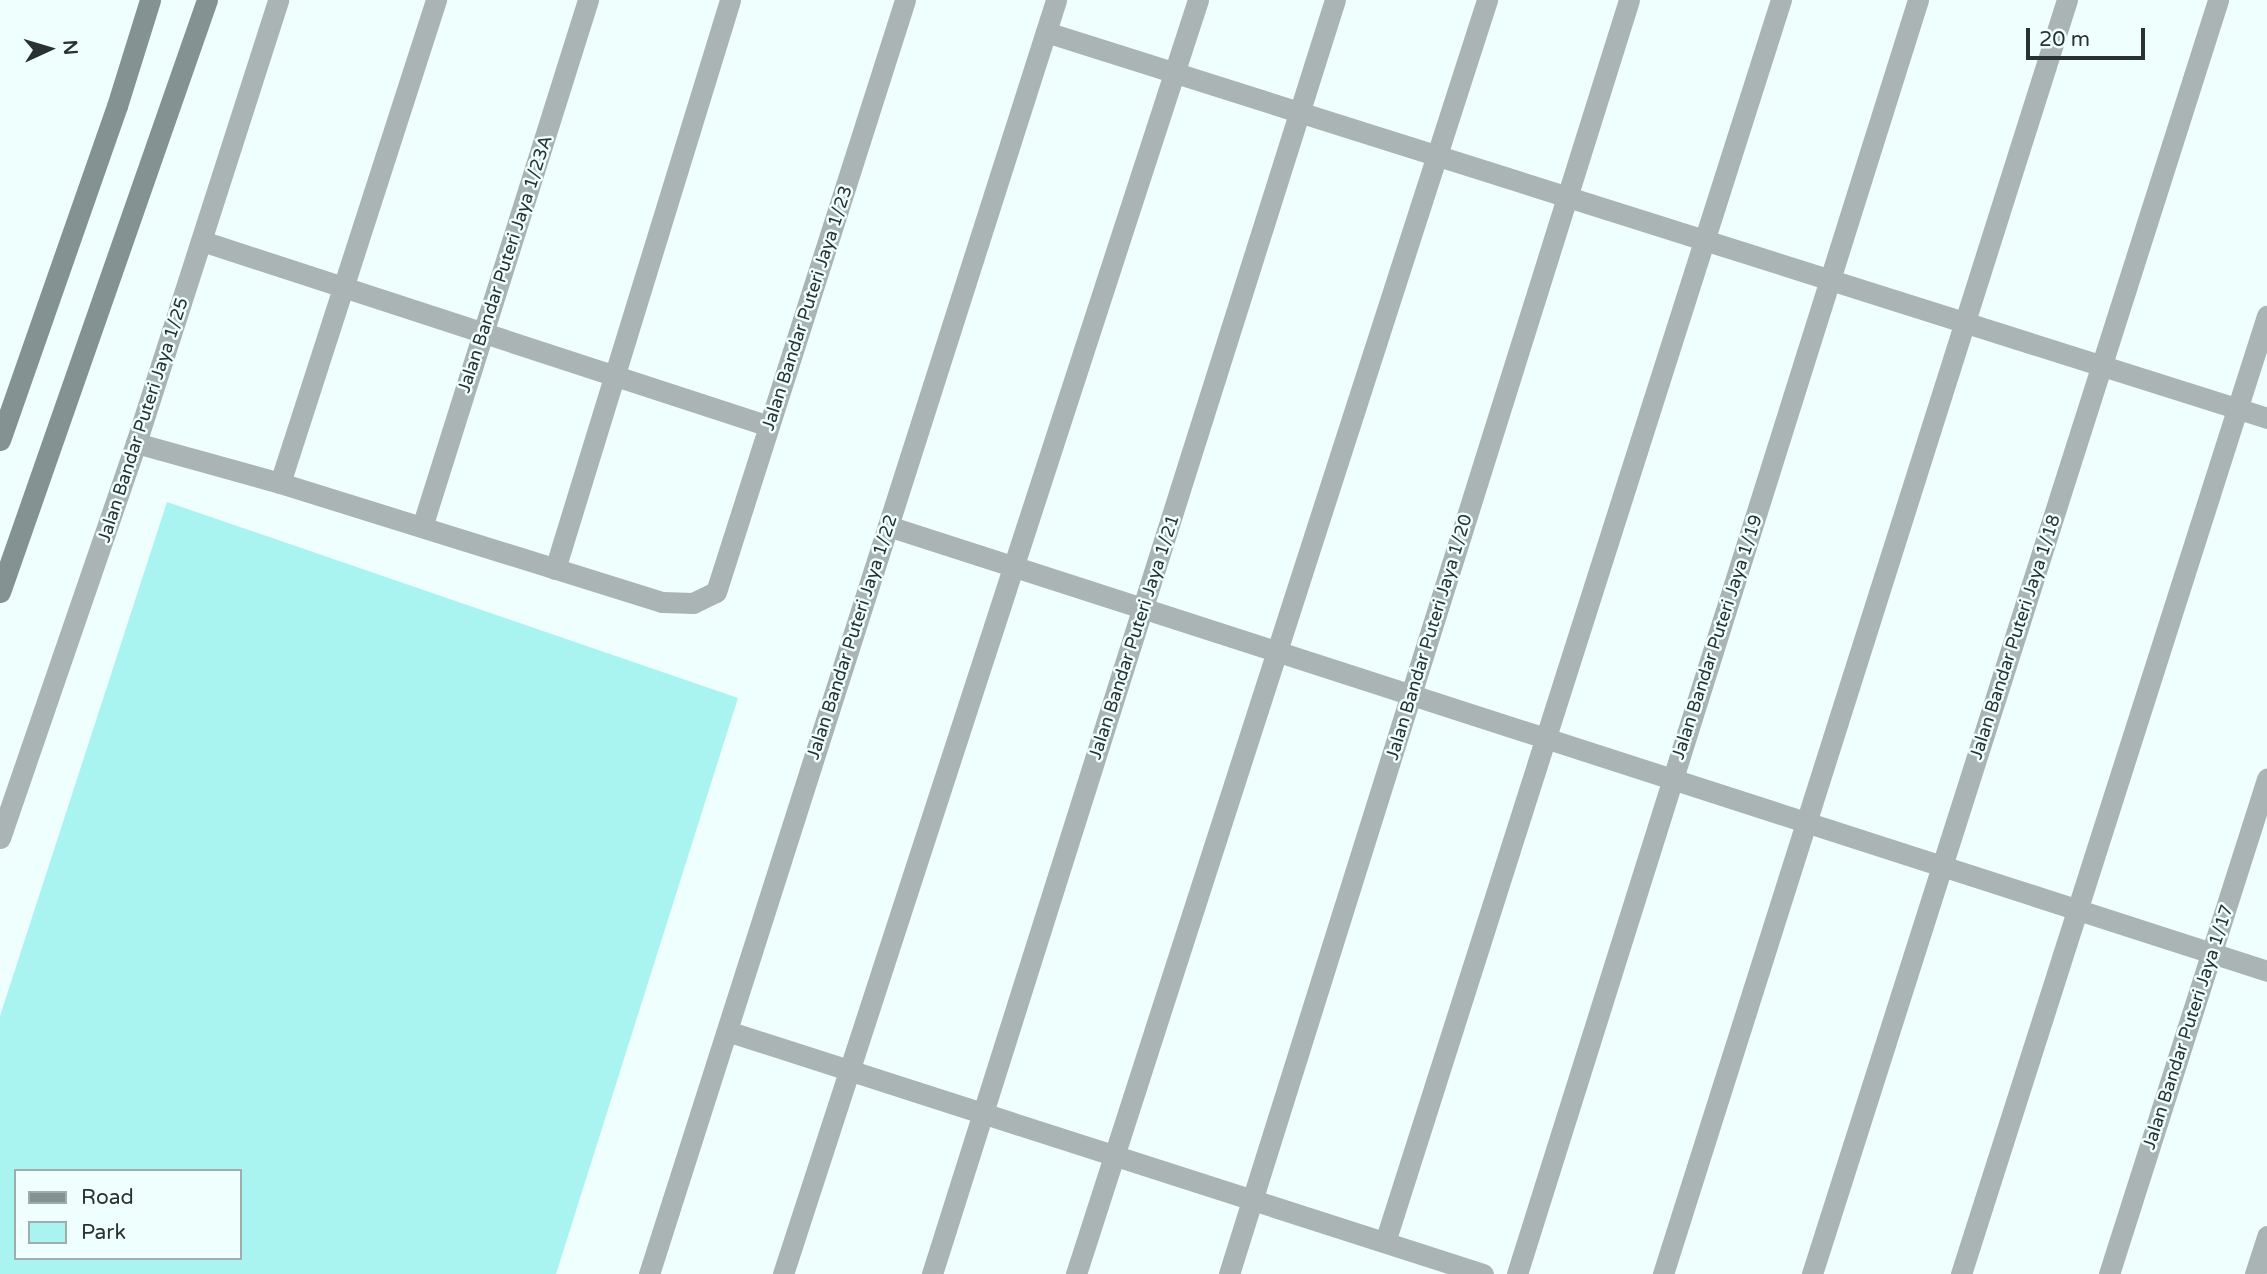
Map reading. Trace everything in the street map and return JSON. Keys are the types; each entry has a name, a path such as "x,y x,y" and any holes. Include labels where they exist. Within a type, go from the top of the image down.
{"street":[{"path":"0,440 150,0"},
{"path":"0,592 207,0"},
{"name":"Jalan Bandar Puteri Jaya 1/25","path":"0,838 136,443 278,0"},
{"path":"280,483 436,0"},
{"name":"Jalan Bandar Puteri Jaya 1/23A","path":"422,527 588,0"},
{"path":"136,443 280,483 555,569 612,375 730,0"},
{"name":"Jalan Bandar Puteri Jaya 1/23","path":"555,569 662,602 693,603 716,592 905,0"},
{"name":"Jalan Bandar Puteri Jaya 1/22","path":"649,1274 1056,0"},
{"path":"783,1274 1198,0"},
{"name":"Jalan Bandar Puteri Jaya 1/21","path":"932,1274 1335,0"},
{"path":"1076,1274 1487,0"},
{"name":"Jalan Bandar Puteri Jaya 1/20","path":"1228,1274 1629,0"},
{"path":"1385,1242 1781,0"},
{"name":"Jalan Bandar Puteri Jaya 1/19","path":"1517,1274 1918,0"},
{"path":"1664,1274 2067,0"},
{"name":"Jalan Bandar Puteri Jaya 1/18","path":"1812,1274 2218,0"},
{"path":"1046,32 2267,418"},
{"path":"202,241 769,426"},
{"path":"1961,1274 2267,316"},
{"path":"888,526 2267,971"},
{"name":"Jalan Bandar Puteri Jaya 1/17","path":"2109,1274 2267,779"},
{"path":"727,1031 1483,1274"},
{"path":"2255,1274 2267,1236"}],"green space":[{"path":"167,502 738,698 556,1274 0,1274 0,1016"}]}
